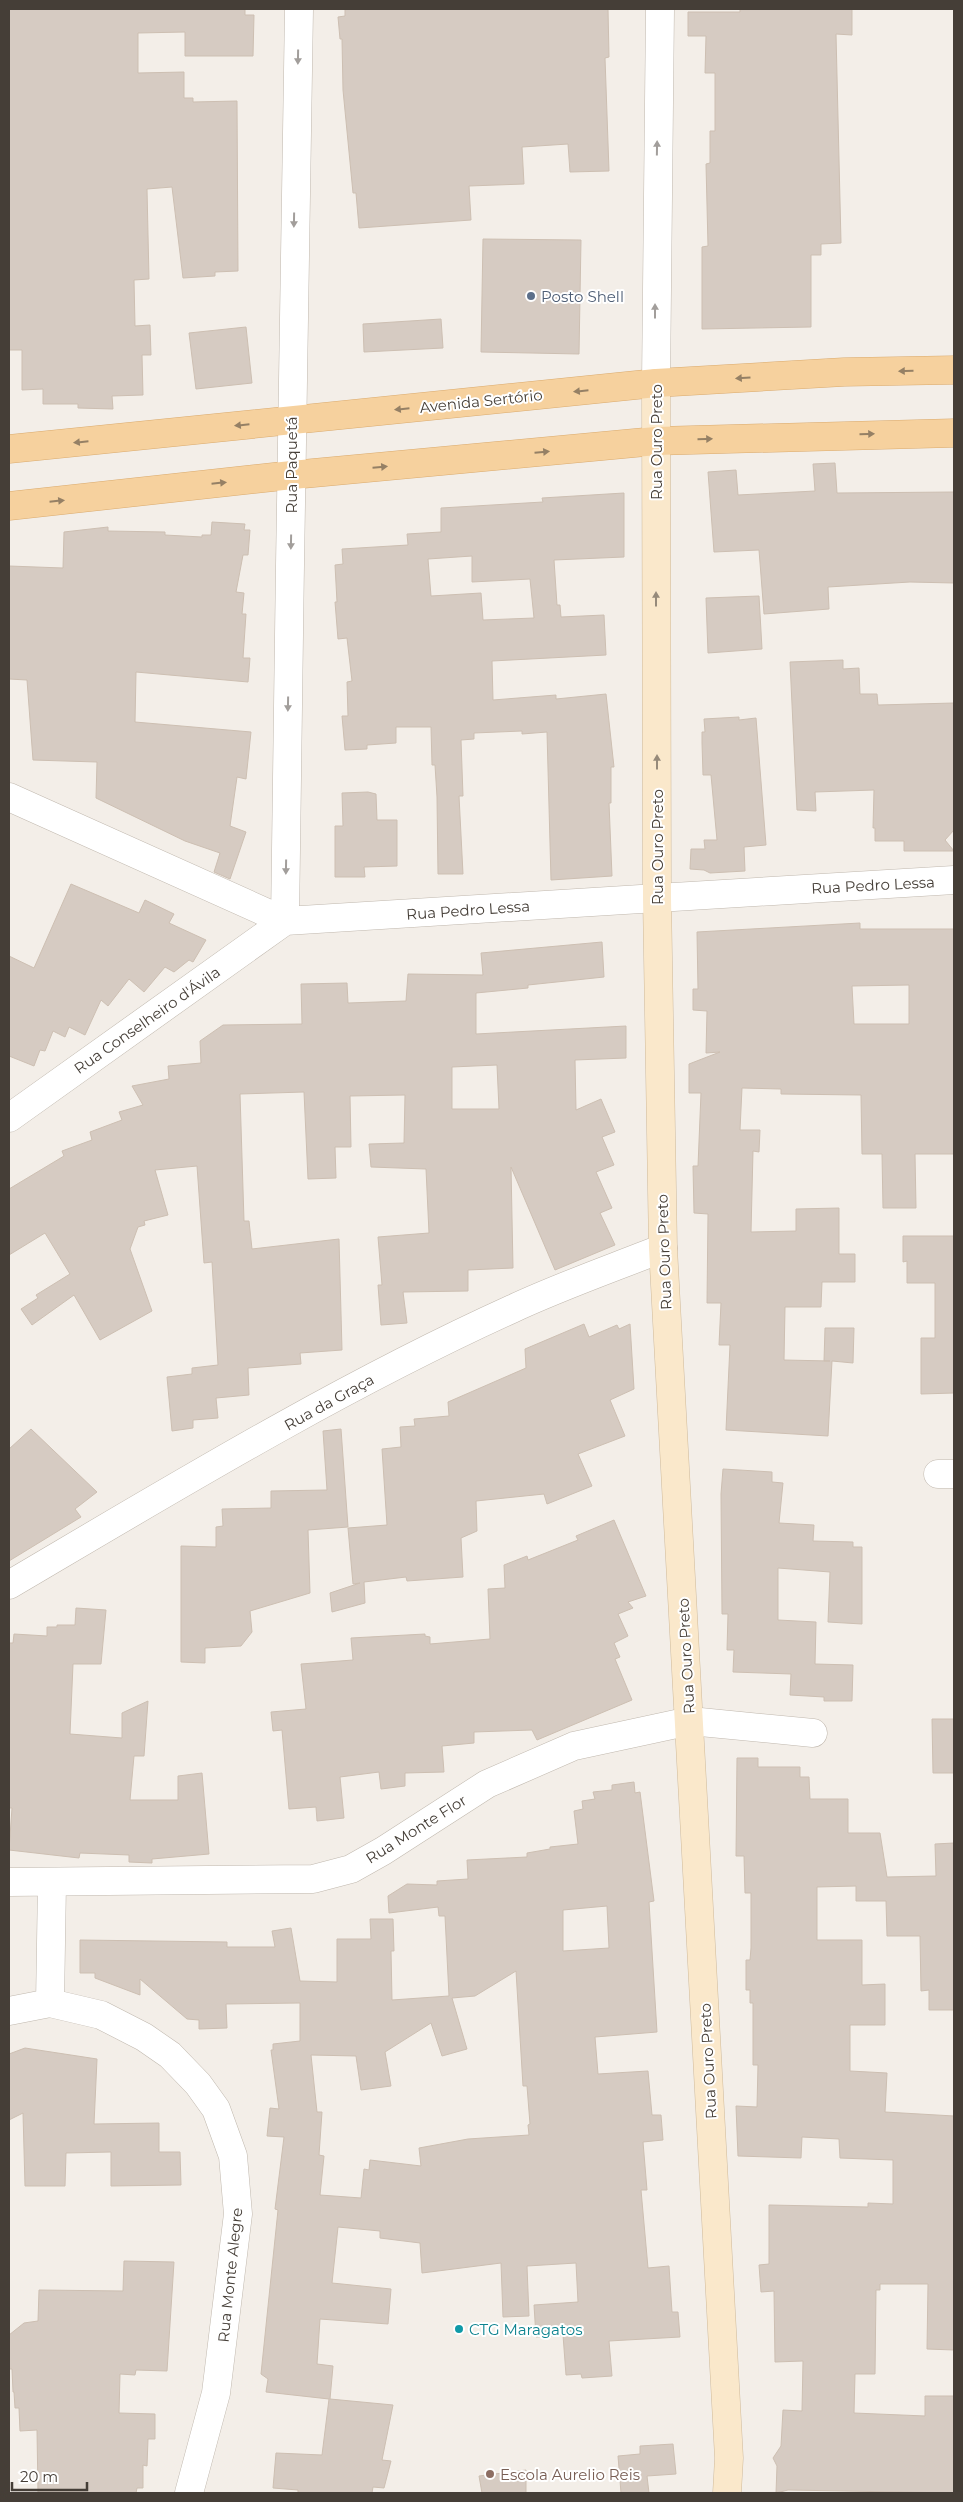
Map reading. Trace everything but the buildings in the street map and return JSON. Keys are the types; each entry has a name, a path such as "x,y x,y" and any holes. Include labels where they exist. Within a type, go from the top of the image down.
{"main road":[{"name":"Avenida Sertório","path":"9,449 656,383 844,372 954,370"},
{"name":"Rua Ouro Preto","path":"656,383 657,898 663,1248 729,2458 728,2493"},
{"path":"9,506 292,475 656,441 954,433"}],"street":[{"name":"Rua Paquetá","path":"285,921 298,9"},
{"name":"Rua Ouro Preto","path":"656,383 655,271 660,9"},
{"name":"Rua Pedro Lessa","path":"9,797 285,921 954,880"},
{"name":"Rua Conselheiro d'Ávila","path":"9,1118 285,921"},
{"name":"Rua da Graça","path":"9,1585 135,1510 414,1356 513,1308 663,1248"},
{"name":"Rua Monte Flor","path":"9,1882 313,1879 351,1868 367,1860 487,1784 528,1764 574,1746 690,1721 813,1733"},
{"path":"9,2010 50,2003 52,1883"},
{"name":"Rua Monte Alegre","path":"50,2003 101,2015 144,2038 170,2055 198,2084 216,2109 234,2156 238,2214 216,2393 189,2493"}],"place":[{"name":"Posto Shell","path":"531,296"},
{"name":"CTG Maragatos","path":"459,2329"},
{"name":"Escola Aurelio Reis","path":"490,2474"}]}
